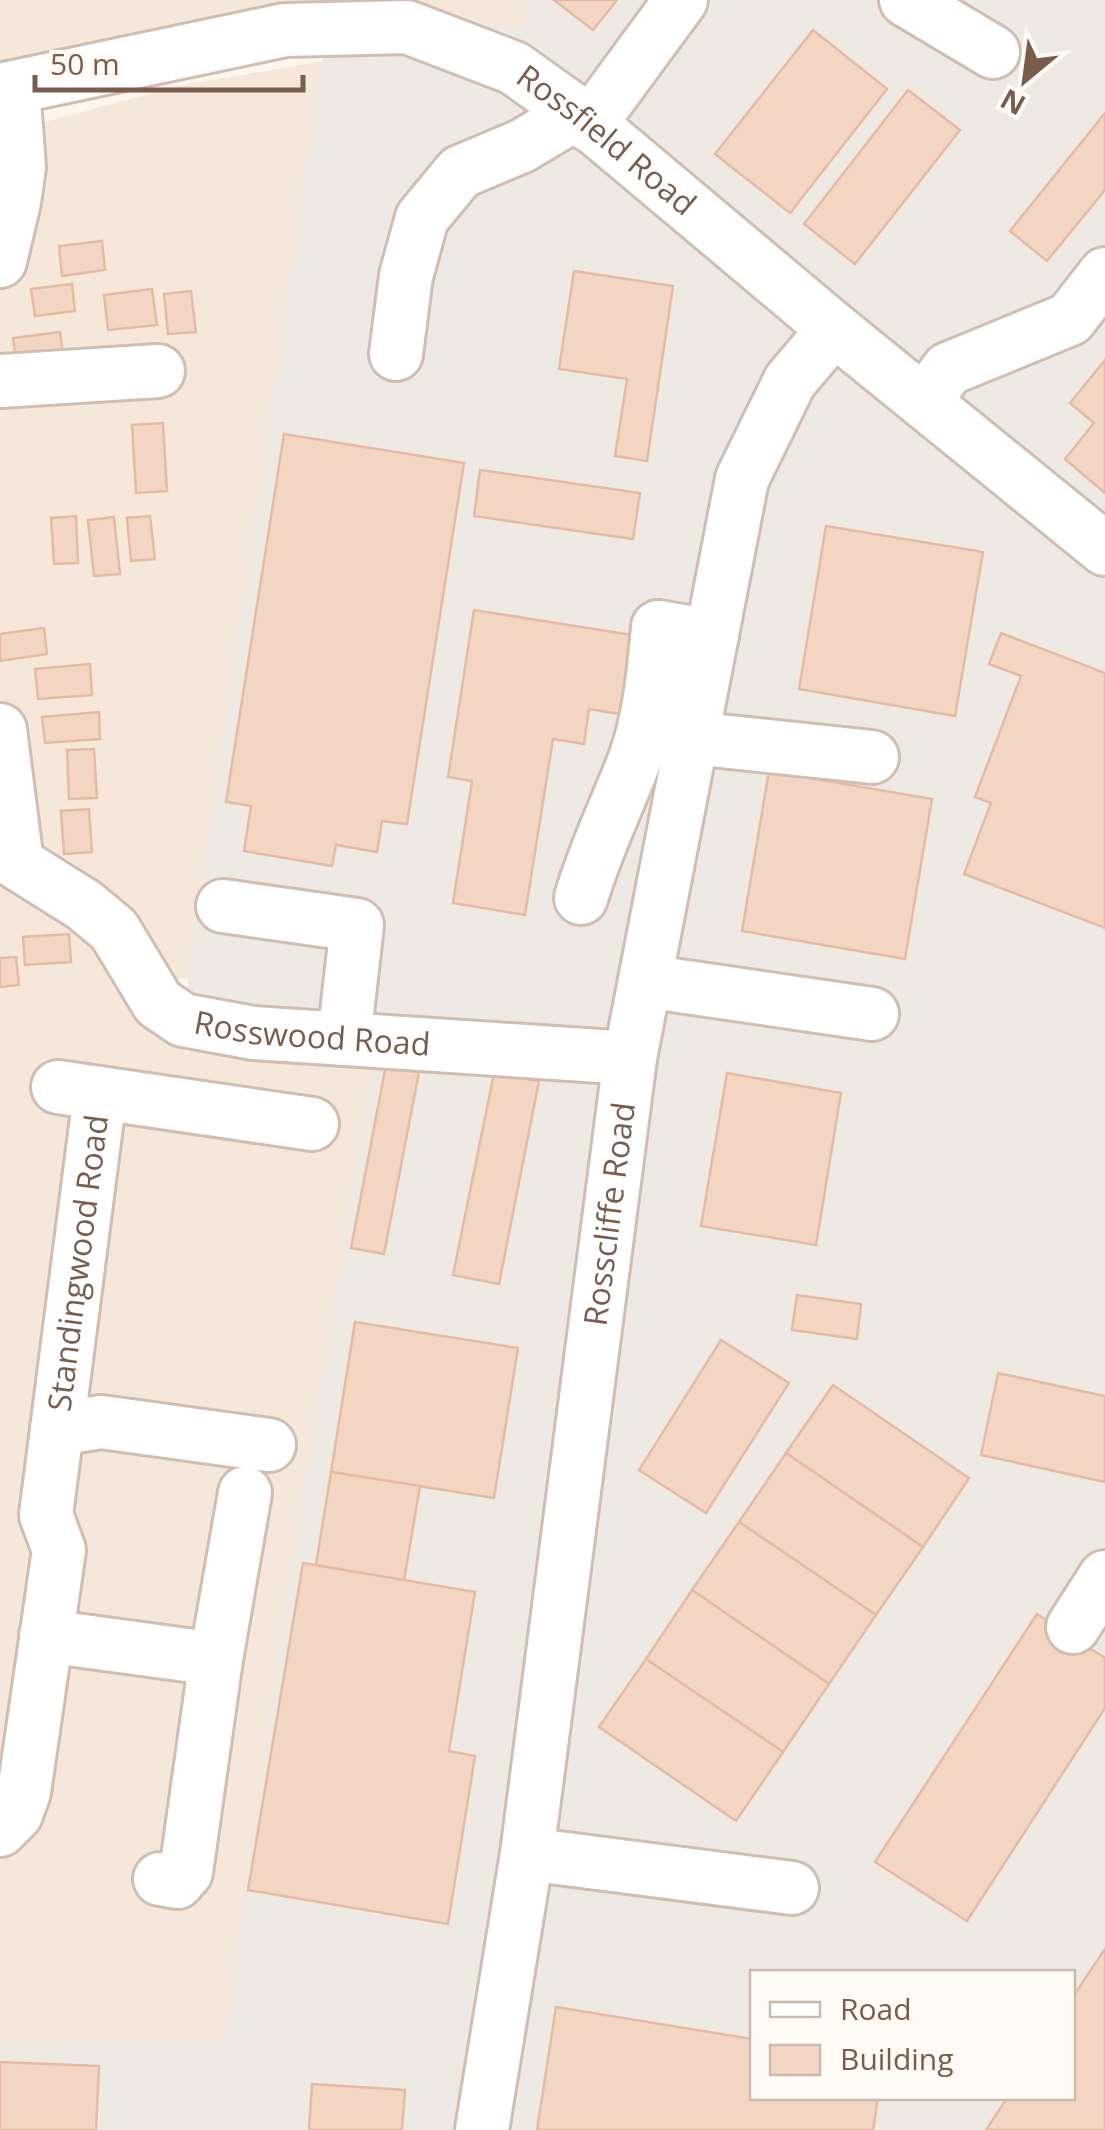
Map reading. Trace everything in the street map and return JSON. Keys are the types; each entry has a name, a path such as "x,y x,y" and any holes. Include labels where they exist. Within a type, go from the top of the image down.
{"street":[{"path":"396,354 406,276 422,218 460,172 583,119 681,0"},
{"path":"906,0 993,52"},
{"name":"Rossfield Road","path":"6,89 243,19 285,30 407,28 514,68 583,119 1105,550"},
{"path":"0,261 19,167 6,89"},
{"path":"924,402 948,370 1070,319 1105,274"},
{"name":"Rosscliffe Road","path":"482,2130 527,1854 630,1058 742,479 790,381 834,329"},
{"path":"0,382 158,371"},
{"path":"582,898 593,858 636,755 648,709 658,627 712,636"},
{"name":"Rosswood Road","path":"0,730 17,863 84,905 114,930 158,1003 183,1020 253,1033 630,1058"},
{"path":"692,738 872,756"},
{"path":"223,906 357,925 344,1038"},
{"path":"645,982 872,1014"},
{"name":"Standingwood Road","path":"0,1830 16,1814 24,1792 58,1550 23,1511 57,1429 79,1091 312,1124"},
{"name":"Standingwood Road","path":"57,1429 101,1422 269,1445"},
{"path":"160,1879 177,1882 186,1872 216,1659 246,1493"},
{"path":"1073,1628 1105,1577"},
{"path":"46,1636 216,1659"},
{"path":"527,1854 792,1888"}],"shaded area":[{"path":"0,0 320,0 0,73"},
{"path":"336,0 359,0 523,29 528,0 1105,0 1105,2130 0,2130 0,2042 224,2039 299,1512 373,1062 188,1054 188,978 314,102"},
{"path":"359,0 528,0 523,29"},
{"path":"323,61 188,978 111,986 188,1054 373,1061 224,2039 0,2042 0,134 178,86"}],"building":[{"path":"554,0 617,0 593,30"},
{"path":"813,30 887,89 790,213 715,154"},
{"path":"908,90 960,130 855,264 804,224"},
{"path":"1105,113 1105,190 1047,261 1010,231"},
{"path":"102,241 105,270 62,276 59,246"},
{"path":"574,271 673,286 647,461 615,456 627,379 559,369"},
{"path":"72,284 75,311 35,316 31,289"},
{"path":"152,289 157,325 108,330 104,295"},
{"path":"191,291 196,332 168,334 164,294"},
{"path":"60,332 64,362 17,368 13,338"},
{"path":"1105,360 1105,493 1065,459 1094,423 1070,403"},
{"path":"163,423 167,491 136,493 132,425"},
{"path":"284,434 464,463 407,824 382,821 377,852 336,845 332,866 244,851 251,806 226,802"},
{"path":"480,470 640,493 633,539 474,516"},
{"path":"76,516 78,563 54,564 51,518"},
{"path":"150,516 155,559 131,561 127,518"},
{"path":"114,517 120,574 94,576 88,520"},
{"path":"826,526 983,552 955,716 799,689"},
{"path":"474,610 632,635 620,714 589,709 584,744 553,739 525,915 453,903 472,781 448,777"},
{"path":"44,628 47,654 0,661 0,634"},
{"path":"1001,633 1105,673 1105,928 964,874 991,803 975,797 1021,676 989,664"},
{"path":"90,664 92,695 38,699 35,669"},
{"path":"99,712 100,739 45,743 42,717"},
{"path":"94,749 97,798 69,799 67,750"},
{"path":"769,771 932,799 905,959 742,931"},
{"path":"89,809 92,852 64,854 61,811"},
{"path":"69,934 71,962 25,965 23,937"},
{"path":"16,957 19,985 0,987 0,958"},
{"path":"386,1065 419,1072 384,1254 351,1248"},
{"path":"494,1073 539,1081 499,1284 453,1275"},
{"path":"727,1073 841,1093 816,1245 701,1226"},
{"path":"797,1295 861,1304 857,1339 792,1330"},
{"path":"355,1322 518,1348 494,1498 331,1472"},
{"path":"721,1340 789,1383 706,1513 639,1470"},
{"path":"998,1373 1105,1396 1105,1482 981,1455"},
{"path":"833,1385 969,1478 923,1547 786,1453"},
{"path":"786,1453 923,1547 876,1615 739,1522"},
{"path":"331,1472 420,1486 404,1581 316,1565"},
{"path":"739,1522 876,1615 829,1684 692,1590"},
{"path":"303,1563 475,1592 449,1751 475,1756 448,1924 248,1890"},
{"path":"692,1590 829,1684 783,1752 646,1659"},
{"path":"1037,1614 1105,1658 1105,1708 967,1921 875,1862"},
{"path":"646,1659 783,1752 736,1821 599,1727"},
{"path":"1105,1949 1105,2130 986,2130 1006,2100 1075,2100 1075,1994"},
{"path":"556,2007 750,2039 750,2100 878,2100 873,2130 537,2130"},
{"path":"0,2062 99,2066 96,2130 0,2130"},
{"path":"312,2084 405,2090 402,2130 309,2130"}]}
